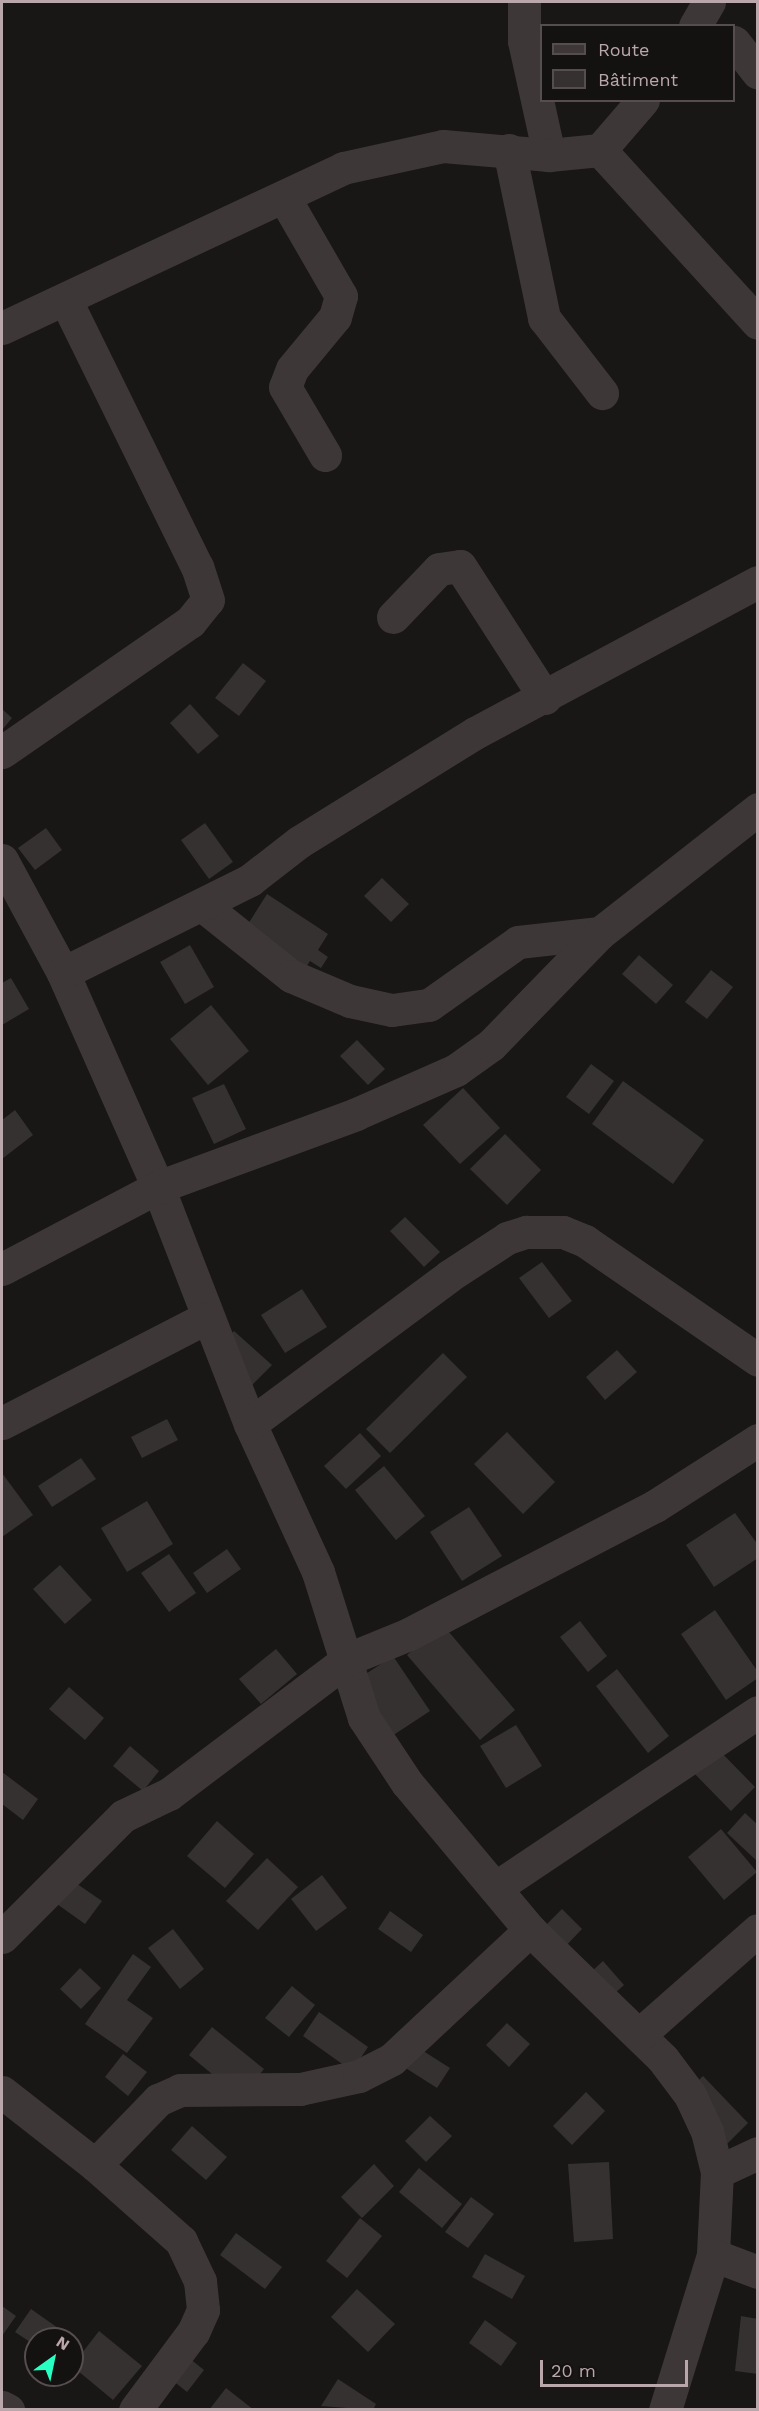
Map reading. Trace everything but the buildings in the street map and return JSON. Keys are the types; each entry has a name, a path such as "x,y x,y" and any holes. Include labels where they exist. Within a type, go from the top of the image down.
{"street":[{"path":"524,2 524,41 549,155"},
{"path":"735,43 758,73"},
{"path":"2,328 285,199 343,168 386,156 443,146 549,155 600,150 641,102"},
{"path":"509,150 544,318 602,393"},
{"path":"600,150 758,323"},
{"path":"285,199 341,296 335,317 292,369 285,387 325,455"},
{"path":"2,752 190,622 208,600 197,567 65,299"},
{"path":"393,617 440,569 460,566 545,698"},
{"path":"63,973 250,880 299,842 454,746 545,698 622,651 758,582"},
{"path":"2,1269 158,1187 356,1114 456,1070 491,1045 600,933 758,809"},
{"path":"2,860 63,973 158,1187 250,1424 318,1572 348,1659 354,1693 380,1745 530,1930 640,2034 690,2095 717,2172 713,2254 665,2409"},
{"path":"202,905 291,976 350,1001 392,1010 429,1005 518,942 600,933"},
{"path":"250,1424 449,1276 507,1238 526,1232 563,1232 585,1241 758,1360"},
{"path":"2,1424 207,1317"},
{"path":"2,1937 123,1816 169,1794 348,1659 409,1634 655,1506 758,1440"},
{"path":"495,1888 758,1712"},
{"path":"95,2165 158,2100 180,2090 300,2089 359,2076 392,2059 530,1930"},
{"path":"640,2034 758,1930"},
{"path":"2,2092 95,2165 181,2241 200,2281 203,2310 193,2332 135,2409"},
{"path":"717,2172 758,2153"},
{"path":"713,2254 758,2272"},
{"path":"2,2407 8,2409"}]}
